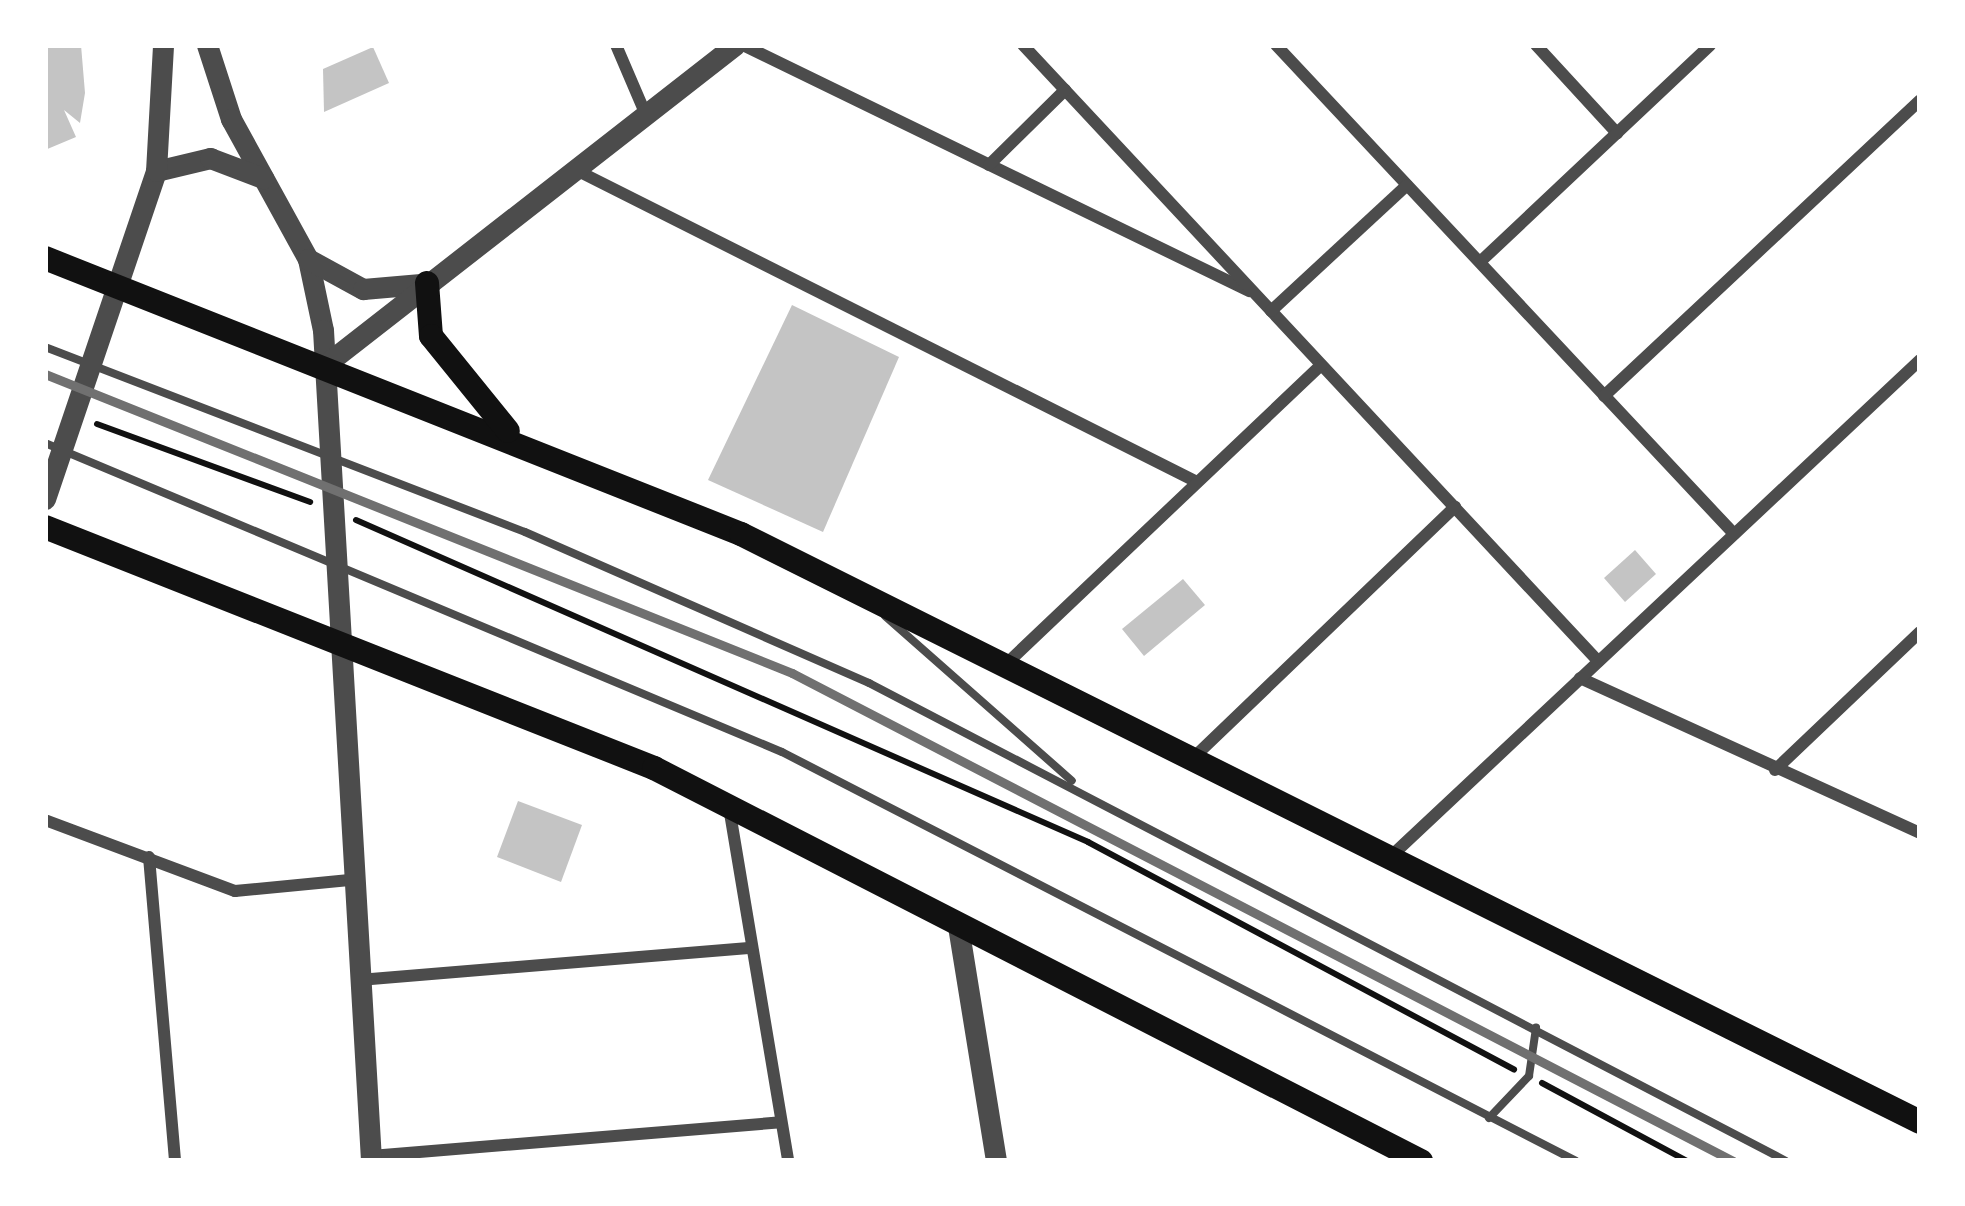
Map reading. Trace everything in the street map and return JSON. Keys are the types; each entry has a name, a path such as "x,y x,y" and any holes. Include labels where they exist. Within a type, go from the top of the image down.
{"main road":[{"path":"45,257 514,437 849,584 1003,668 1386,862 1920,1122"},
{"path":"428,283 431,335 514,437"},
{"path":"45,527 334,640 729,806 1421,1161"}],"street":[{"path":"45,499 52,446 70,414 156,171 163,45"},
{"path":"207,45 231,119 308,259 326,364 334,640 371,1159 782,1122"},
{"path":"616,45 647,118"},
{"path":"326,364 428,283 582,173 739,45 1256,295"},
{"path":"1023,45 1598,662"},
{"path":"1276,45 1734,534"},
{"path":"1536,45 1617,133"},
{"path":"1480,262 1710,45"},
{"path":"989,165 1065,90"},
{"path":"1604,396 1920,100"},
{"path":"156,171 224,159 269,181"},
{"path":"582,173 1197,482"},
{"path":"1271,311 1407,185"},
{"path":"308,259 363,289 428,283"},
{"path":"1386,862 1920,360"},
{"path":"1003,668 1321,364"},
{"path":"1189,762 1455,507"},
{"path":"45,517 45,527"},
{"path":"1774,770 1920,632"},
{"path":"1580,678 1920,833"},
{"path":"729,806 788,1161"},
{"path":"45,820 235,891 349,880"},
{"path":"149,857 175,1161"},
{"path":"958,926 996,1161"},
{"path":"357,980 752,948"}],"lane":[{"path":"45,346 677,596 1082,790 1786,1161"},
{"path":"52,446 331,558 782,752 1576,1161"},
{"path":"849,584 1082,790"},
{"path":"1487,1119 1529,1076 1536,1028"}],"path":[{"path":"70,414 329,509 1067,832 1687,1161"}],"building":[{"path":"45,45 81,45 85,93 80,123 64,110 76,137 45,150"},
{"path":"373,47 389,83 324,112 323,69"},
{"path":"792,305 899,357 823,532 708,480"},
{"path":"1635,550 1656,574 1625,602 1604,578"},
{"path":"1183,579 1205,605 1144,656 1122,629"},
{"path":"518,801 582,825 561,882 497,857"}],"railway":[{"path":"45,374 792,673 1733,1161"}]}
